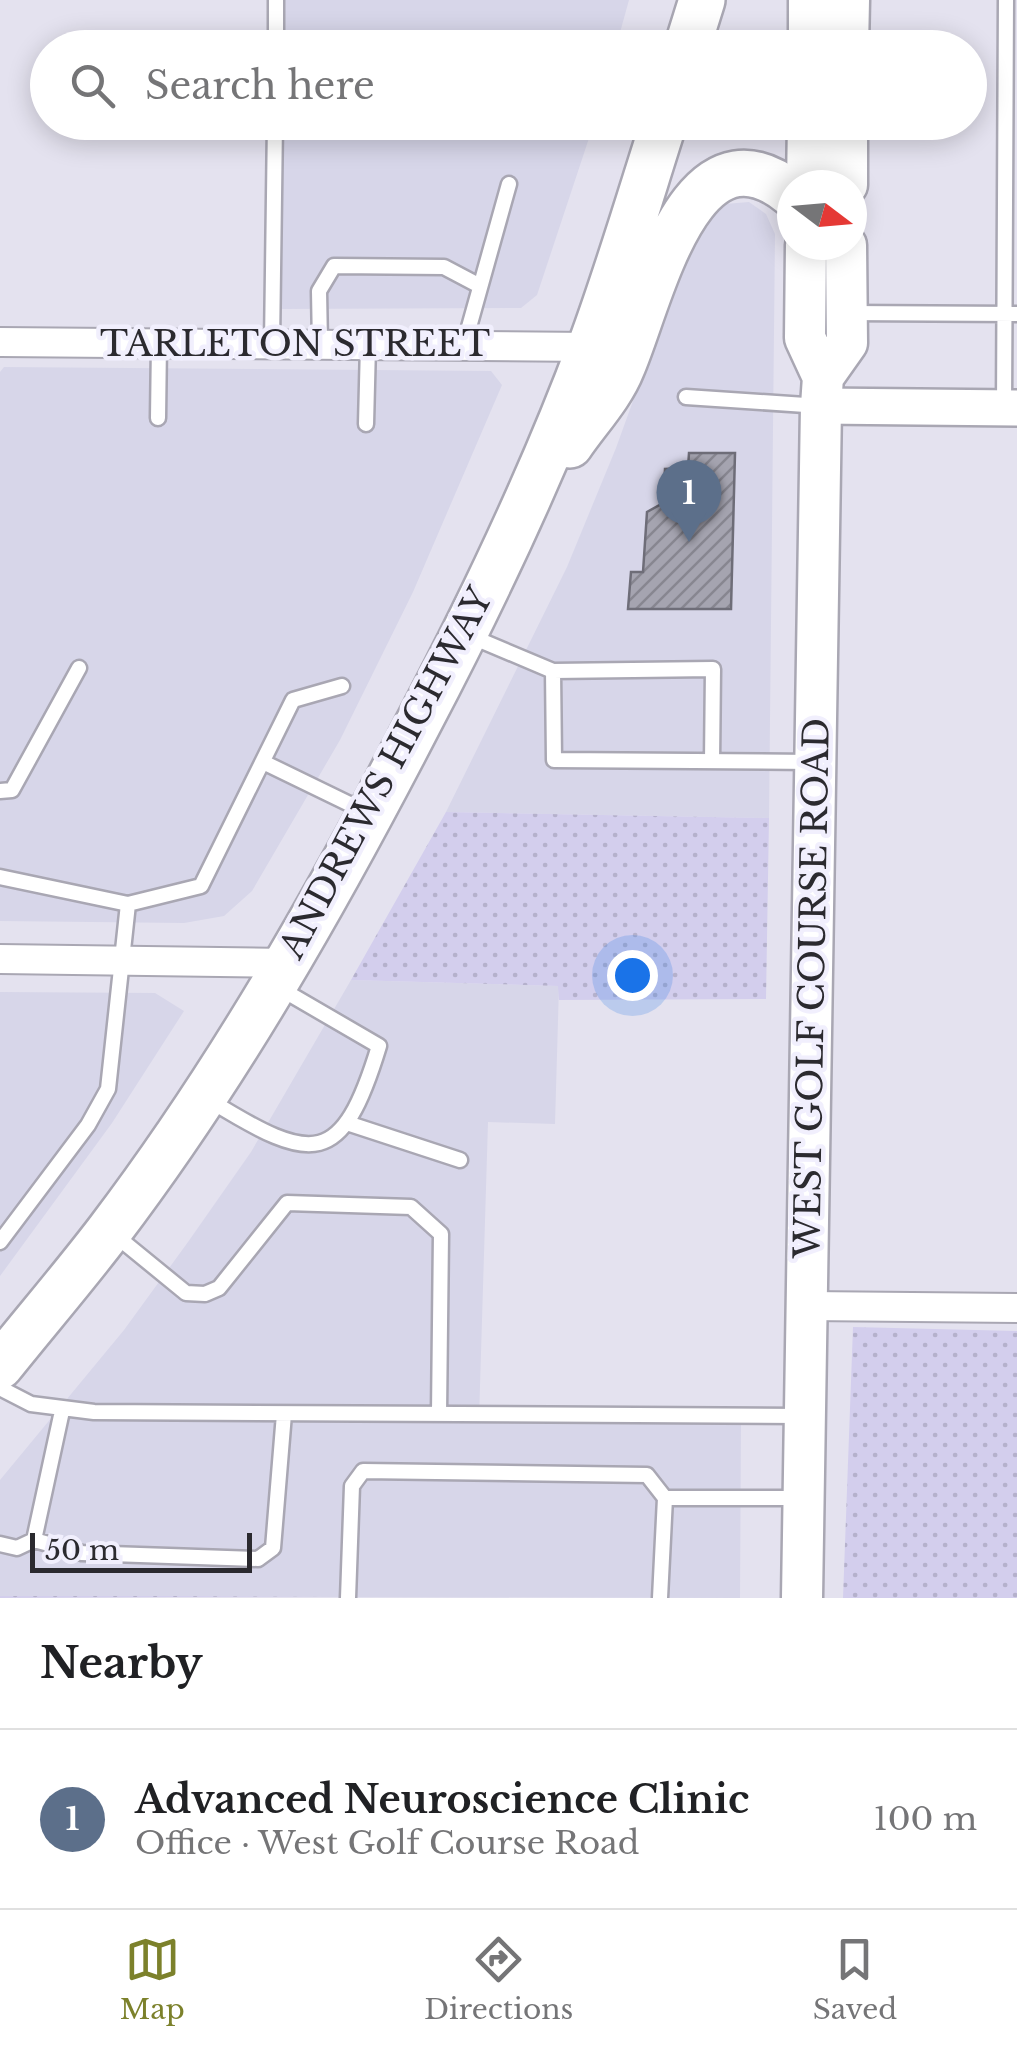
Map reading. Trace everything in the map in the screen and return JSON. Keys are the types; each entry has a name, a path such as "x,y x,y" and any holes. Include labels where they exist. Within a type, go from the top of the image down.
{"main road":[{"path":"693,30 702,0"},
{"path":"808,30 809,0"},
{"path":"848,30 849,0"},
{"name":"ANDREWS HIGHWAY","path":"0,1366 109,1230 202,1095 371,815 520,516 590,347 658,140"},
{"path":"807,170 808,140"},
{"path":"847,140 847,170"},
{"path":"520,516 620,373 684,209 712,181 739,174 767,177 777,184"},
{"name":"WEST GOLF COURSE ROAD","path":"802,1598 822,392 805,338 806,260"},
{"name":"WEST GOLF COURSE ROAD","path":"822,392 846,343 846,260"}],"street":[{"name":"TARLETON STREET","path":"0,342 590,347"},
{"path":"822,392 1011,408"},
{"path":"0,959 122,961 279,973"},
{"path":"807,1306 1017,1308"}],"lane":[{"path":"276,0 276,30"},
{"path":"1006,0 1011,408"},
{"path":"272,344 275,140"},
{"path":"464,345 509,184"},
{"path":"320,345 319,291 334,266 444,267 480,286"},
{"path":"847,313 1010,314"},
{"path":"158,418 159,344"},
{"path":"366,424 368,345"},
{"path":"686,397 822,392"},
{"path":"464,634 553,671 713,668 712,761"},
{"path":"0,791 12,790 79,668"},
{"path":"553,671 554,760 815,762"},
{"path":"0,877 128,904 200,886 293,700 342,686"},
{"path":"263,762 371,815"},
{"path":"0,1242 88,1125 108,1089 128,904"},
{"path":"202,1095 263,1133 306,1145 339,1136 362,1101 379,1046 279,973"},
{"path":"348,1123 460,1160"},
{"path":"109,1230 186,1293 205,1294 219,1288 288,1203 411,1208 441,1234 440,1414"},
{"path":"0,1388 31,1404 62,1411 805,1416"},
{"path":"34,1540 62,1411"},
{"path":"0,1544 16,1548 34,1540 82,1553 258,1559 274,1548 284,1414"},
{"path":"348,1598 352,1486 363,1472 646,1476 666,1498 660,1598"},
{"path":"666,1498 804,1498"}],"shaded area":[{"path":"285,0 629,0 621,30 284,30"},
{"path":"283,140 588,140 537,295 521,308 280,309"},
{"path":"749,202 766,214 775,234 769,818 446,812 567,567 616,448 693,235 706,215 725,204"},
{"path":"4,367 491,371 502,385 413,592 340,740 252,891 224,916 184,923 0,921 0,372"},
{"path":"446,812 769,818 766,999 559,1000 558,986 351,980"},
{"path":"351,980 559,986 555,1124 488,1122 479,1419 741,1423 740,1598 0,1596 0,1480 124,1330 188,1242 251,1152"},
{"path":"0,992 155,993 184,1011 112,1123 0,1276"},
{"path":"853,1327 1017,1331 1017,1598 843,1598"},
{"path":"0,1596 326,1596 0,1598"}],"building":[{"path":"689,453 735,453 731,609 628,609 631,572 643,572 647,512 663,503 665,469 688,468"}],"place":[{"name":"Advanced Neuroscience Clinic","path":"689,542"}]}
